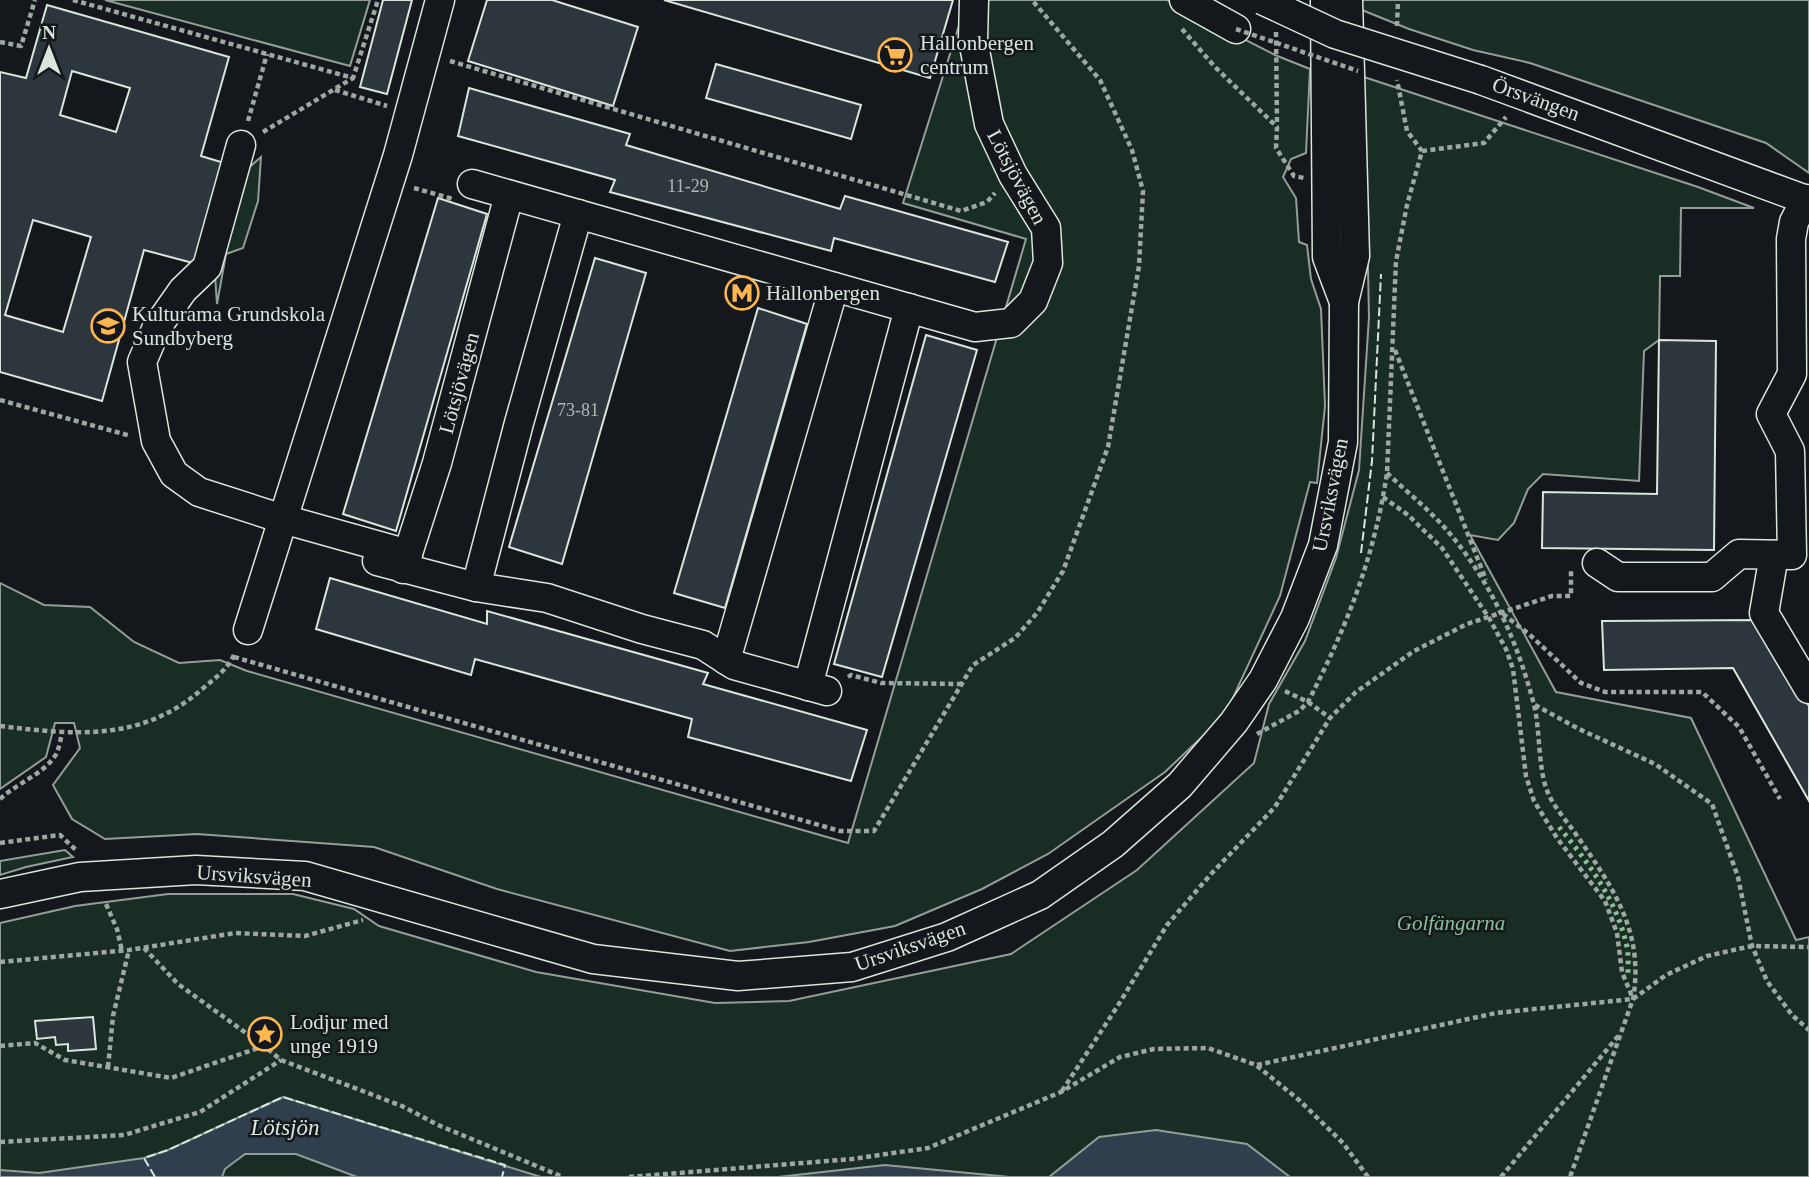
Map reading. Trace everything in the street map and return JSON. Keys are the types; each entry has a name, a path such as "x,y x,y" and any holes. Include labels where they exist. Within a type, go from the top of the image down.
{"street":[{"path":"248,630 398,155 440,0"},
{"name":"Lötsjövägen","path":"472,184 975,327 1011,323 1033,301 1048,263 1046,228 1013,175 989,124 973,40 974,0"},
{"name":"Örsvängen","path":"1262,0 1335,33 1481,79 1808,200"},
{"name":"Ursviksvägen","path":"1325,0 1328,257 1344,302"},
{"name":"Ursviksvägen","path":"0,894 80,877 196,870 305,876 593,959 737,976 852,967 947,937 1040,895 1113,844 1180,785 1234,722 1263,680 1294,618 1323,545 1343,442 1344,302 1355,256 1348,0"},
{"path":"1181,13 1236,29"},
{"path":"241,145 206,267 183,290 157,327 142,362 156,441 174,474 199,492 476,587 547,598 642,629 703,645 734,665 818,688 909,309"},
{"name":"Lötsjövägen","path":"406,562 437,463 509,195"},
{"path":"1808,200 1794,222 1791,239 1792,374 1771,414 1790,451 1792,560 1763,612 1809,689"},
{"path":"476,587 578,214"},
{"path":"726,660 834,287"},
{"path":"351,553 406,562"},
{"path":"1597,563 1618,577 1712,577 1739,554 1792,560"}],"path":[{"path":"0,42 21,46 35,0"},
{"path":"73,0 354,78"},
{"path":"241,145 354,78 377,0"},
{"path":"1396,29 1398,0"},
{"path":"1181,13 1215,67 1277,127"},
{"path":"1276,25 1276,148 1294,176 1308,179"},
{"path":"241,145 267,54"},
{"path":"425,54 961,211 987,202 1013,175"},
{"path":"1397,74 1407,131 1422,151"},
{"path":"334,90 410,113"},
{"path":"1422,151 1484,143 1506,116"},
{"path":"1251,737 1299,711 1308,702 1346,624 1372,549 1387,473 1396,261 1422,151"},
{"path":"1393,345 1486,580"},
{"path":"0,400 156,441"},
{"path":"1387,473 1443,527 1471,561 1502,613 1518,650 1534,705 1548,795 1602,872 1621,905 1632,937 1637,975 1633,999 1570,1177"},
{"path":"1383,497 1408,515 1443,548 1506,649 1513,669 1525,776 1534,801 1557,838 1605,901 1617,933 1622,972 1633,999"},
{"path":"1061,1092 1167,925 1275,807 1329,718 1356,692 1414,651 1467,624 1552,596 1571,596 1571,580"},
{"path":"1502,613 1529,634 1581,683 1605,692 1702,692 1739,727 1780,799"},
{"path":"0,726 62,734 138,727 182,707 228,667 248,630"},
{"path":"851,675 881,683 962,684"},
{"path":"1263,680 1308,702 1329,718"},
{"path":"1534,705 1655,764 1712,804 1738,877 1752,946 1767,981 1791,1015 1809,1030"},
{"path":"0,799 43,769 57,754 62,734"},
{"path":"0,843 60,835 77,851"},
{"path":"106,904 125,951 113,1016 108,1067"},
{"path":"0,962 125,951 235,933 305,936 364,920"},
{"path":"1256,1065 1496,1013 1633,999 1667,975 1707,956 1752,946 1809,947"},
{"path":"144,948 178,984 281,1060 402,1105 438,1125 563,1177"},
{"path":"1501,1177 1622,1031"},
{"path":"0,1046 35,1042 65,1060 171,1079 264,1046"},
{"path":"629,1177 852,1159 928,1148 1061,1092 1120,1058 1154,1049 1208,1048 1256,1065 1300,1100 1343,1143 1368,1177"},
{"path":"0,1142 124,1135 200,1112 281,1060"}],"green space":[{"path":"105,0 370,0 350,66"},
{"path":"967,0 1167,0 1275,55 1310,69 1306,153 1291,159 1283,177 1296,198 1299,242 1307,245 1311,279 1321,309 1325,406 1317,483 1310,482 1280,596 1225,715 1165,772 1048,854 982,889 895,926 809,942 730,951 497,889 374,847 197,834 105,839 72,819 53,785 80,748 74,723 55,723 46,757 0,789 0,583 44,605 90,607 134,642 179,663 220,660 247,671 848,843 1026,239 903,203"},
{"path":"1358,0 1809,0 1809,173 1766,143 1530,63 1473,50 1409,29 1357,8"},
{"name":"Golfängarna","path":"1364,77 1754,208 1681,208 1680,276 1660,276 1659,340 1644,351 1639,481 1543,474 1528,489 1514,523 1498,540 1470,535 1556,692 1691,718 1796,940 1809,937 1809,1177 0,1177 0,923 75,906 168,894 293,894 354,909 379,926 536,972 715,1003 789,1001 1011,954 1137,870 1254,763 1269,704 1305,641 1336,558 1359,470 1369,317"},
{"path":"261,157 258,201 243,248 226,254 217,304 214,261 244,172"},
{"path":"65,850 73,857 0,875 0,861"}],"water":[{"name":"Lötsjön","path":"283,1097 541,1177 357,1177 296,1154 245,1154 225,1169 222,1177 0,1177 0,1170 39,1173 144,1158 168,1150"},
{"path":"1156,1130 1247,1144 1290,1177 1049,1177 1099,1137"},
{"path":"885,1165 1010,1177 778,1177"}],"building":[{"path":"383,0 412,0 387,94 360,87"},
{"path":"487,0 552,0 638,27 613,106 468,61"},
{"name":"Hallonbergen centrum","path":"664,0 953,0 930,78"},
{"path":"47,5 229,57 201,156 221,162 221,178 204,236 193,263 144,250 102,401 0,372 0,72 26,78","holes":["72,71 130,88 116,132 60,115","33,220 91,237 63,332 5,315"]},
{"path":"716,64 861,105 851,139 706,98"},
{"path":"469,88 630,134 626,145 840,209 845,196 1008,242 995,282 834,238 831,251 610,192 615,180 458,136"},
{"path":"438,198 487,214 396,531 343,514"},
{"path":"595,258 646,273 562,564 509,547"},
{"path":"758,308 807,324 725,608 674,593"},
{"path":"926,335 977,350 882,677 834,664"},
{"path":"1659,340 1716,341 1714,550 1542,548 1543,492 1657,494"},
{"path":"330,578 487,624 487,611 708,673 703,684 867,730 851,781 688,737 692,719 475,659 471,675 316,629"},
{"path":"1755,620 1809,706 1809,801 1733,668 1604,670 1602,621"},
{"path":"93,1017 96,1049 68,1051 68,1044 56,1045 55,1037 37,1039 35,1021"}],"hedge":[{"path":"1559,827 1590,867 1615,911 1627,947 1628,976"}],"fence":[{"path":"1361,553 1372,461 1381,274"},
{"path":"155,1177 144,1158 168,1150 283,1097 505,1165 502,1177"}],"place":[{"name":"Hallonbergen centrum","path":"895,55"},
{"name":"Hallonbergen","path":"742,293"},
{"name":"Kulturama Grundskola Sundbyberg","path":"108,326"},
{"name":"Lodjur med unge 1919","path":"265,1034"}]}
